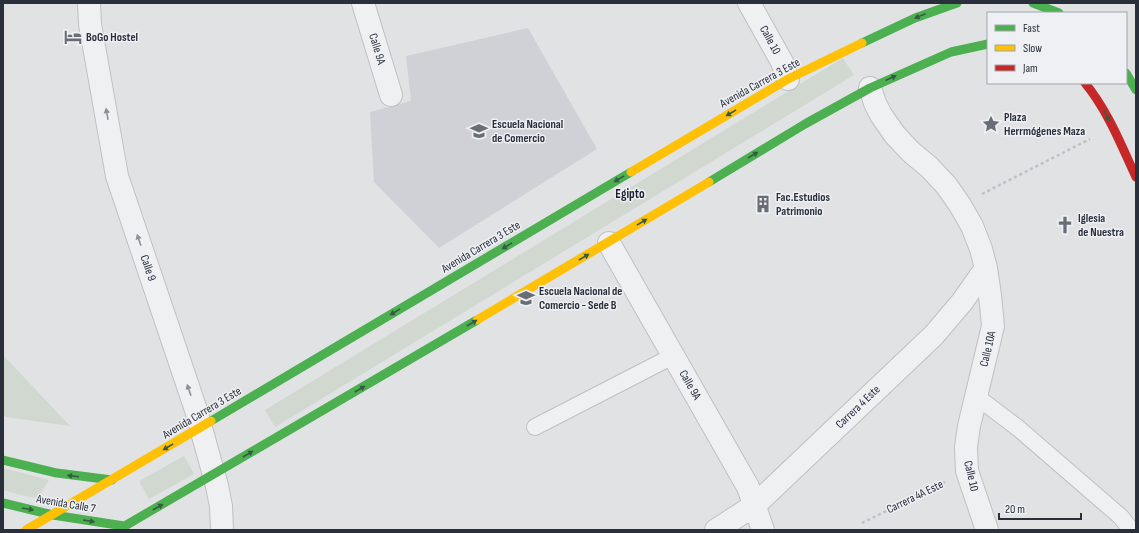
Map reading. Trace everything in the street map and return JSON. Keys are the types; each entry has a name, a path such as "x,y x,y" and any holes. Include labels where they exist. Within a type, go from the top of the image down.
{"main road":[{"name":"Avenida Carrera 3 Este","path":"26,530 788,79 915,18 957,3"},
{"path":"1033,3 1056,11"},
{"path":"121,528 609,243 805,124 870,88 951,52 987,44"},
{"path":"1127,75 1136,90"},
{"path":"1086,84 1097,98 1136,177"},
{"path":"3,460 52,473 75,477 112,480"},
{"name":"Avenida Calle 7","path":"3,503 53,515 121,528"}],"street":[{"name":"Calle 9","path":"89,3 90,24 118,176 201,427 221,506 222,530"},
{"name":"Calle 9A","path":"363,3 391,95"},
{"name":"Calle 10","path":"749,3 782,62 788,79"},
{"name":"Calle 10A","path":"870,88 875,102 895,135 911,152 938,176 960,205 972,226 981,249 986,268 993,326 977,397"},
{"name":"Calle 9A","path":"609,243 748,488 763,530"},
{"name":"Carrera 4 Este","path":"716,530 755,506 934,335 962,302 986,268"},
{"name":"Calle 10","path":"977,397 969,426 966,447 967,471 987,530"}],"lane":[{"path":"535,427 673,356"},
{"path":"977,397 1018,428 1121,517 1131,530"}],"path":[{"path":"960,205 1112,127"},
{"name":"Carrera 4A Este","path":"862,523 967,471"}],"shaded area":[{"name":"Escuela Nacional de Comercio","path":"528,28 597,149 439,248 374,182 370,112 411,101 406,56"},
{"path":"843,58 854,75 275,427 265,410"},
{"path":"3,355 70,426 6,417 3,415"},
{"path":"184,456 194,474 149,499 139,481"},
{"path":"3,468 49,480 38,498 25,496 3,490"}],"traffic: fast":[{"path":"862,43 915,18 957,3"},
{"path":"1033,3 1056,12"},
{"path":"709,182 805,124 870,88 951,52 987,44"},
{"path":"1127,75 1136,90"},
{"path":"211,421 631,172"},
{"path":"118,530 477,320"},
{"path":"3,460 57,473 112,480"},
{"path":"3,503 53,515 124,526"}],"traffic: slow":[{"path":"631,172 788,79 862,43"},
{"path":"477,320 709,182"},
{"path":"26,530 211,421"}],"traffic: jam":[{"path":"1086,84 1101,105 1136,177"}],"place":[{"name":"BoGo Hostel","path":"73,37"},
{"name":"Plaza Herrmógenes Maza","path":"991,124"},
{"name":"Escuela Nacional de Comercio","path":"479,131"},
{"name":"Fac.Estudios Patrimonio","path":"763,204"},
{"name":"Iglesia de Nuestra","path":"1065,225"},
{"name":"Escuela Nacional de Comercio - Sede B","path":"526,298"}],"district":[{"name":"Egipto","path":"630,194"}]}
